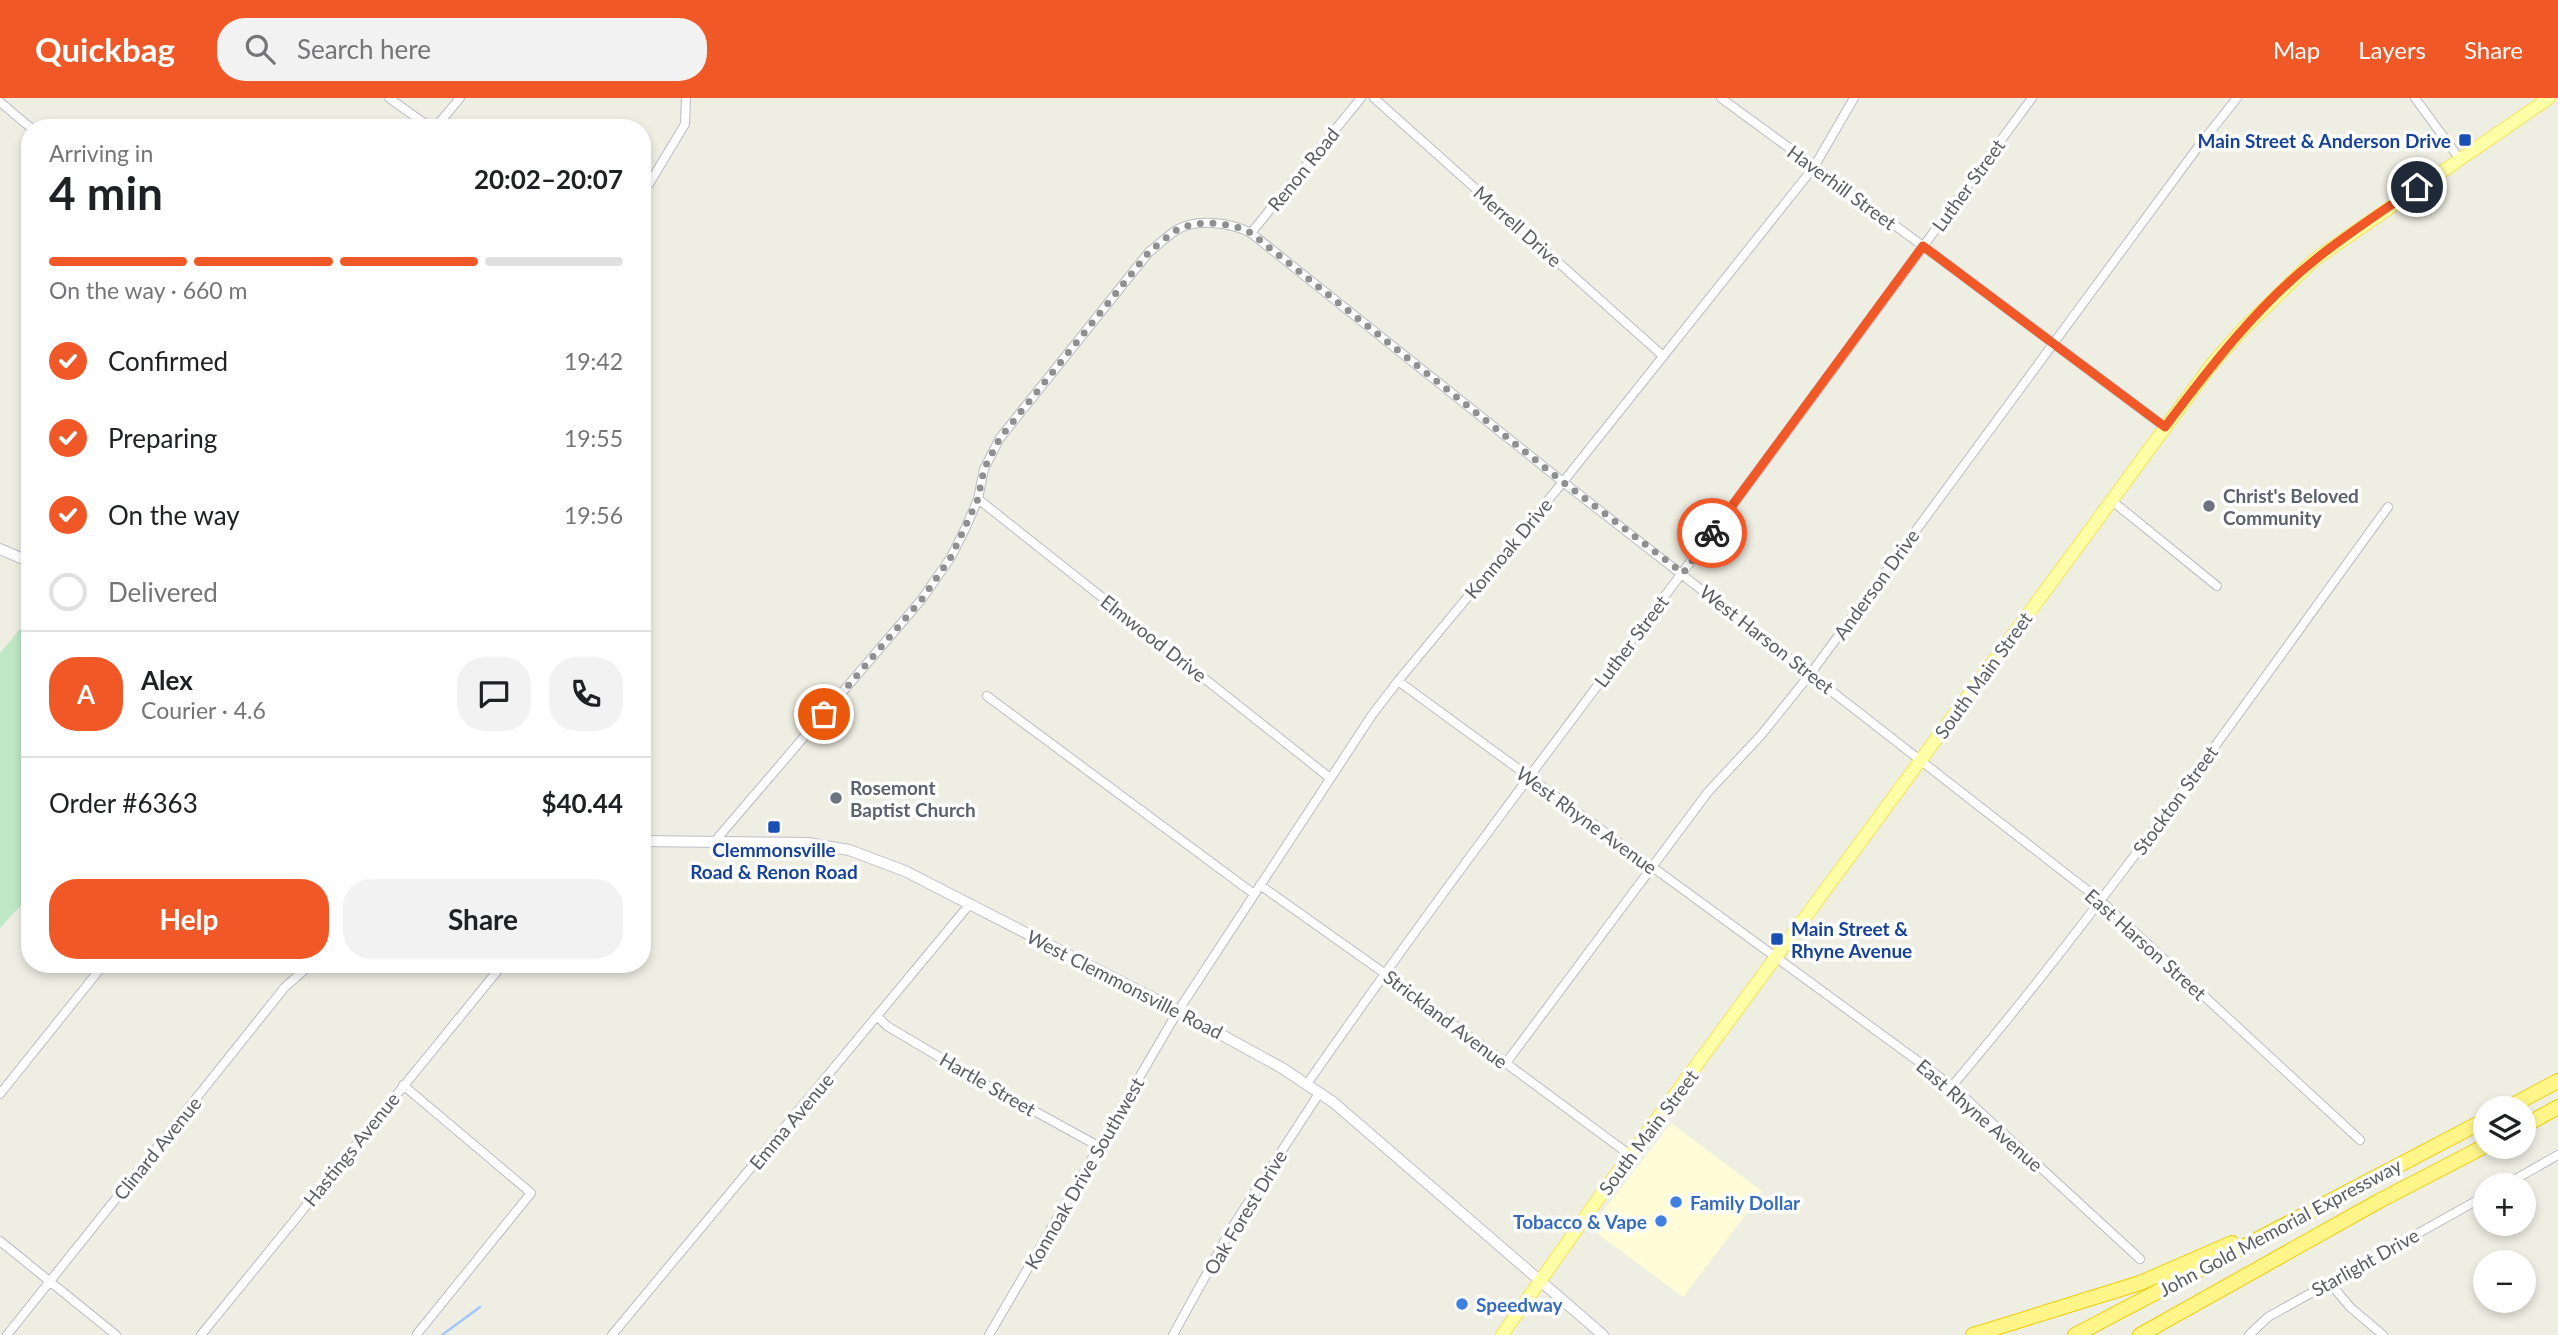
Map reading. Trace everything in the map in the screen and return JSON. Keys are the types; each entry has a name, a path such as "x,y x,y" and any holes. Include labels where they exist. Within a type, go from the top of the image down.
{"highway":[{"path":"2530,1096 2558,1081"},
{"path":"2536,1120 2558,1108"},
{"name":"John Gold Memorial Expressway","path":"2075,1335 2473,1126"},
{"name":"John Gold Memorial Expressway","path":"2140,1335 2379,1201 2473,1152"},
{"path":"1973,1335 2140,1283 2333,1200"},
{"path":"2157,1335 2236,1283 2379,1201"}],"main road":[{"name":"South Main Street","path":"1502,1335 1630,1155 2213,364 2243,329 2314,260 2549,98"},
{"path":"0,549 21,558"},
{"name":"West Clemmonsville Road","path":"651,841 808,843 849,850 905,871 1178,1010 1320,1092 1376,1136 1603,1335"}],"street":[{"path":"388,98 420,119"},
{"path":"441,119 460,98"},
{"path":"651,181 685,124 686,98"},
{"name":"Renon Road","path":"1251,233 1361,98"},
{"name":"Merrell Drive","path":"1374,98 1662,355"},
{"name":"Haverhill Street","path":"1721,98 2165,427"},
{"name":"Konnoak Drive","path":"1178,1010 1329,778 1398,681 1563,482 1814,167 1854,98"},
{"name":"Luther Street","path":"1307,1084 1384,973 1528,776 1683,573 2032,98"},
{"name":"Anderson Drive","path":"1506,1063 1708,792 1762,734 1811,673 2197,147 2237,98"},
{"path":"2415,98 2459,158"},
{"path":"0,102 21,120"},
{"path":"715,841 922,599 951,557 978,499 984,469 1000,438 1149,252 1177,229 1210,223 1244,229 1251,233"},
{"name":"West Harson Street","path":"1251,233 1563,482 1811,673 1920,761"},
{"name":"Elmwood Drive","path":"978,499 1329,778"},
{"path":"2111,500 2217,586"},
{"name":"Stockton Street","path":"1952,1086 2019,1008 2101,901 2388,507"},
{"name":"West Rhyne Avenue","path":"1398,681 1777,958"},
{"path":"986,696 1254,894"},
{"name":"East Harson Street","path":"1920,761 2101,901 2360,1140"},
{"name":"Strickland Avenue","path":"1260,885 1630,1155"},
{"name":"Emma Avenue","path":"612,1335 969,905"},
{"name":"East Rhyne Avenue","path":"1777,958 1952,1086 2140,1259"},
{"path":"0,1094 97,973"},
{"name":"Clinard Avenue","path":"7,1335 285,987 301,973"},
{"name":"Hastings Avenue","path":"201,1335 495,973"},
{"name":"Konnoak Drive Southwest","path":"989,1335 1178,1010"},
{"name":"Hartle Street","path":"878,1017 887,1026 985,1084 1100,1147"},
{"path":"402,1085 531,1193 418,1334"},
{"name":"Oak Forest Drive","path":"1174,1335 1233,1226 1320,1092"},
{"path":"2526,1173 2558,1155"},
{"name":"Starlight Drive","path":"2249,1335 2268,1317 2473,1203"},
{"path":"0,1241 116,1335"},
{"path":"2329,1282 2350,1307 2383,1335"}],"shaded area":[{"path":"1671,1123 1763,1192 1683,1297 1590,1228"}],"green space":[{"path":"21,628 21,905 0,928 0,653"}],"waterway":[{"path":"442,1335 480,1307"}],"way so far":[{"path":"824,714 922,599 951,557 967,527 978,499 984,469 1000,438 1149,252 1177,229 1210,223 1244,229 1251,233 1563,482 1683,573 1712,533"}],"place":[{"name":"Main Street & Anderson Drive","path":"2465,140"},
{"name":"Christ's Beloved Community","path":"2209,506"},
{"name":"Rosemont Baptist Church","path":"836,798"},
{"name":"Clemmonsville Road & Renon Road","path":"774,827"},
{"name":"Main Street & Rhyne Avenue","path":"1777,939"},
{"name":"Family Dollar","path":"1676,1202"},
{"name":"Tobacco & Vape","path":"1661,1221"},
{"name":"Speedway","path":"1462,1304"}],"route":[{"path":"1712,533 1923,246 2165,427 2213,364 2285,287 2314,260 2417,187"}]}
